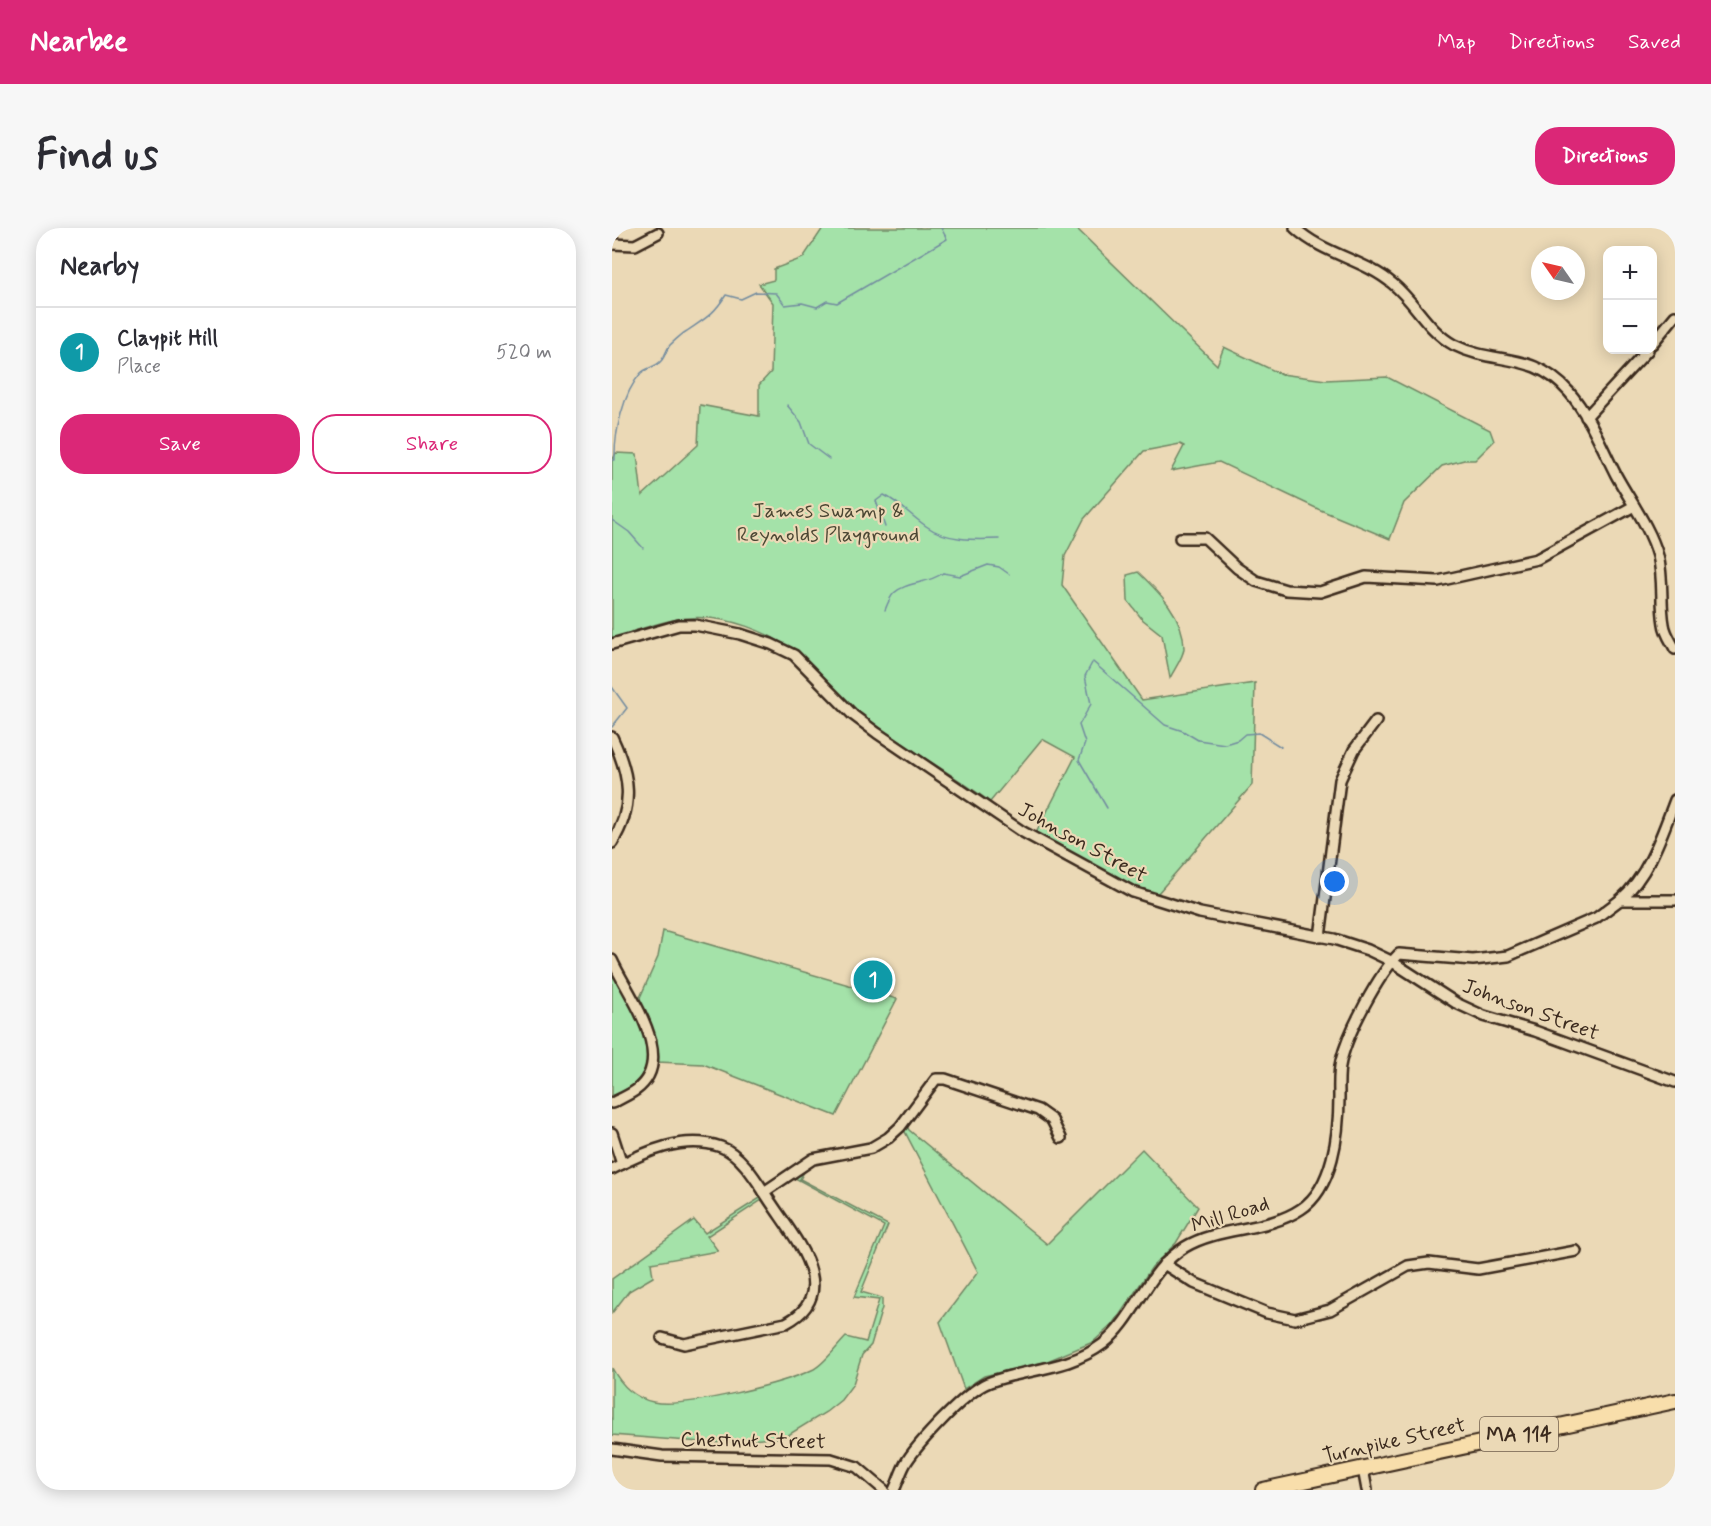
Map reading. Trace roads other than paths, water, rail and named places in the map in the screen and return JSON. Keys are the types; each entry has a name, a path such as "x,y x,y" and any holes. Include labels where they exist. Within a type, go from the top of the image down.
{"highway":[{"name":"Turnpike Street","path":"1263,1490 1675,1401"}],"street":[{"path":"1302,230 1328,251 1384,277 1406,296 1428,325 1456,346 1515,359 1550,374 1571,394 1587,417 1658,556 1664,626 1675,649"},
{"path":"612,244 635,245 658,233"},
{"path":"1657,339 1675,316"},
{"path":"1587,417 1644,354"},
{"path":"1180,538 1205,538 1237,568 1271,586 1306,593 1320,592 1366,577 1438,581 1537,559 1634,506"},
{"name":"Johnson Street","path":"612,644 687,625 707,626 771,644 794,655 852,715 877,733 1023,832 1133,892 1169,905 1320,937 1368,950 1391,961 1456,1002 1484,1016 1546,1035 1675,1082"},
{"path":"1320,937 1340,780 1354,750 1376,722"},
{"path":"612,737 624,766 629,786 625,819 612,843"},
{"path":"1391,961 1399,954 1473,960 1508,956 1596,918 1634,886 1645,868 1675,800"},
{"path":"1620,900 1675,900"},
{"path":"1409,973 1417,956"},
{"path":"612,960 648,1028 653,1057 644,1082 637,1089 612,1103"},
{"name":"Mill Road","path":"894,1490 906,1463 916,1449 969,1395 988,1383 1061,1365 1097,1348 1120,1329 1164,1264 1183,1248 1200,1239 1288,1216 1301,1209 1315,1196 1325,1178 1335,1136 1343,1052 1357,1021 1391,961"},
{"path":"764,1192 813,1159 871,1148 888,1138 900,1127 936,1079 945,1079 1038,1110 1052,1120 1061,1138"},
{"path":"612,1133 622,1164"},
{"path":"612,1169 678,1143 716,1145 737,1157 764,1192 806,1256 812,1284 806,1309 795,1318 770,1329 684,1344 662,1338"},
{"path":"1164,1264 1194,1283 1267,1313 1295,1319 1330,1310 1408,1266 1430,1263 1478,1269 1576,1251"},
{"name":"Chestnut Street","path":"612,1449 662,1456 831,1459 857,1467 884,1490"},
{"path":"1363,1469 1367,1490"}],"waterway":[{"path":"612,460 615,460 616,438 621,414 635,381 643,371 659,363 670,345 683,333 709,316 726,295 741,299 756,292 776,293 785,305 802,303 817,307 827,301 837,303 947,239 941,228"},
{"path":"787,405 801,422 809,444 829,459"},
{"path":"885,527 876,501 884,495 934,531 952,537 999,539"},
{"path":"612,520 629,532 643,548"},
{"path":"885,610 891,597 899,589 943,573 960,576 988,565 999,567 1009,574"},
{"path":"1093,662 1165,725 1183,731 1198,740 1225,744 1238,740 1245,734 1259,733 1281,747"},
{"path":"1092,663 1085,676 1091,704 1079,725 1085,743 1079,760 1107,808"},
{"path":"612,687 627,708 612,727"}],"place":[{"name":"Claypit Hill","path":"873,980"}],"park label":[{"name":"James Swamp & Reynolds Playground","path":"828,522"}]}
